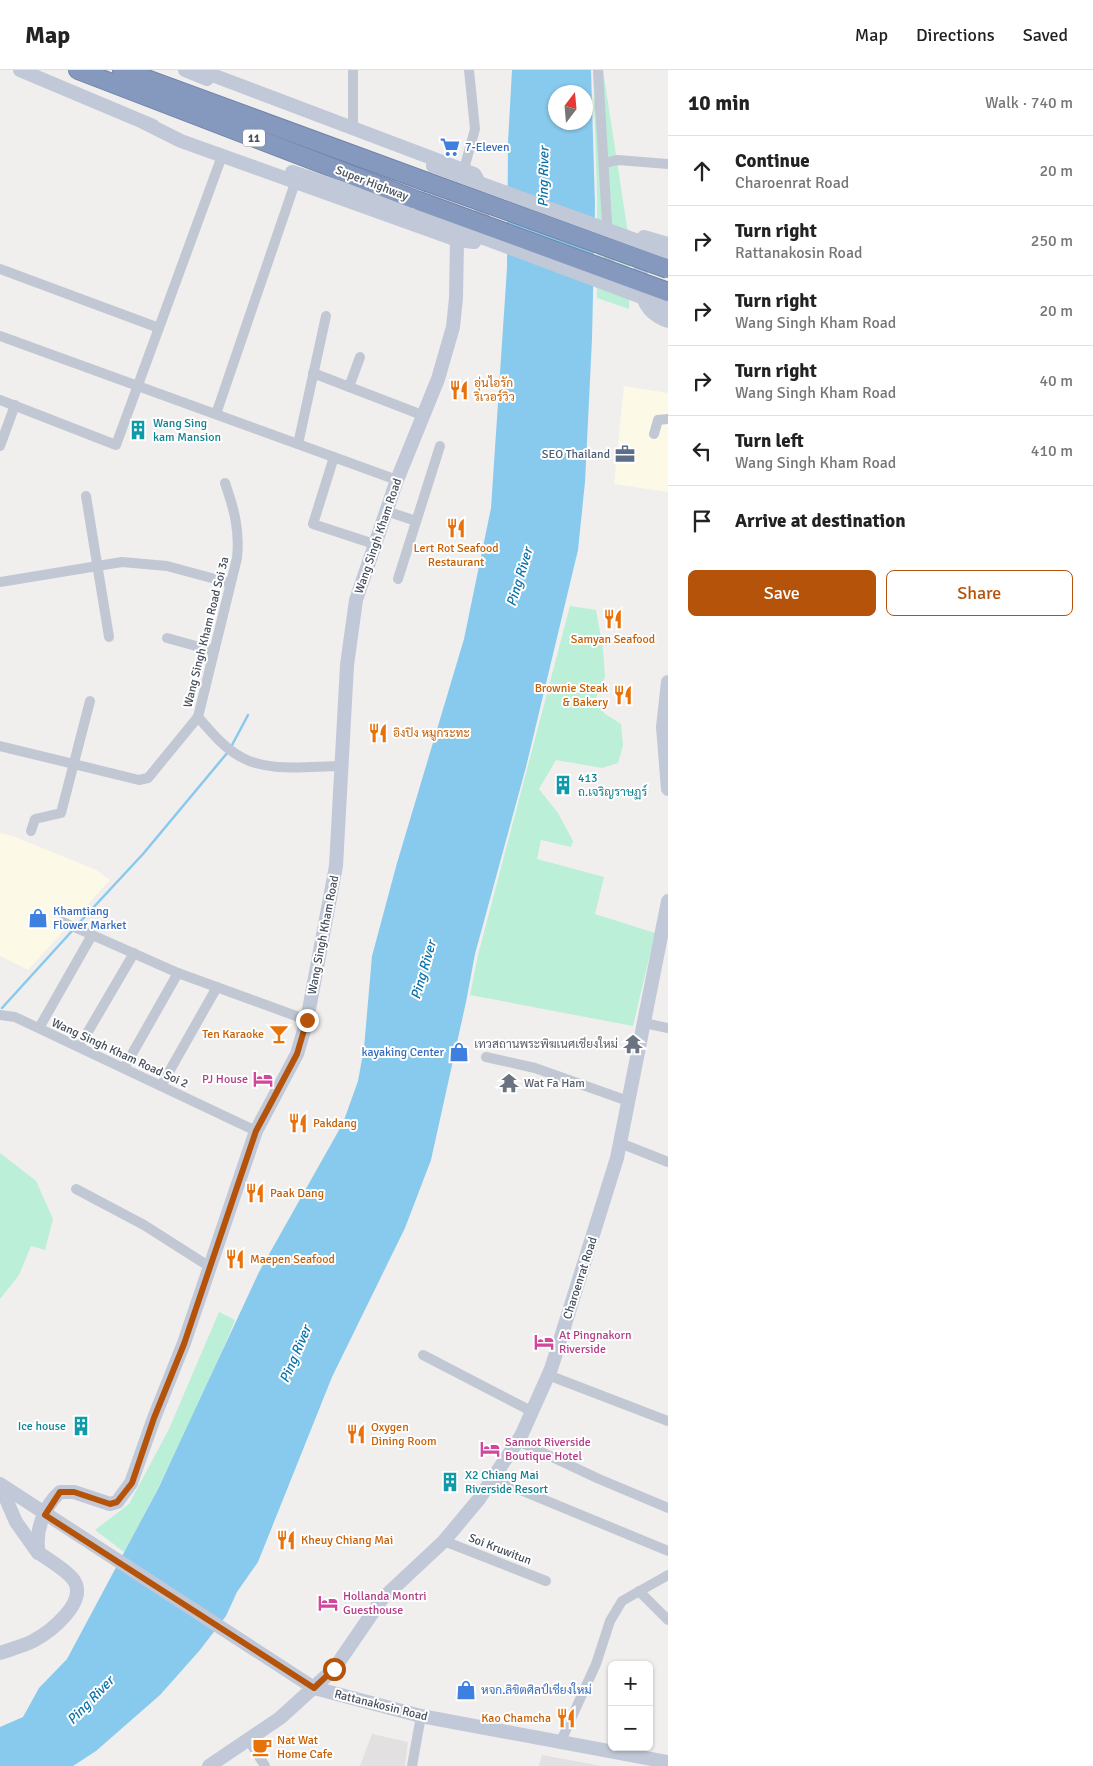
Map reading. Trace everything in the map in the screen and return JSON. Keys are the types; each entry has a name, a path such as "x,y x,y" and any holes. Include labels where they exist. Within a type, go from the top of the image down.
{"highway":[{"name":"Super Highway","path":"70,70 83,73 418,207 668,292"},
{"name":"Super Highway","path":"122,70 430,174 668,269"}],"main road":[{"path":"20,70 145,123 181,141 457,240 474,242 481,232 480,182 474,174 199,70"},
{"path":"184,70 430,174 668,252"},
{"path":"145,123 418,207 668,307"},
{"path":"668,244 644,237 640,245 645,305 656,316 668,321"},
{"name":"Wang Singh Kham Road","path":"38,1553 37,1537 51,1519 60,1492 74,1492 110,1504 117,1502 132,1483 154,1418 184,1344 256,1131 297,1054 307,1020 336,866 351,630 356,600 397,480 438,379 453,327 456,298 457,240"},
{"path":"668,682 665,727 668,789"},
{"name":"Charoenrat Road","path":"209,1766 280,1718 334,1669 382,1599 444,1541 494,1479 518,1441 550,1372 611,1180 644,1023 663,949 668,902"},
{"path":"0,1484 16,1522 38,1553 73,1579 78,1593 65,1615 53,1627 33,1641 0,1653"},
{"name":"Rattanakosin Road","path":"0,1484 51,1519 261,1652 314,1688 421,1716 668,1762"}],"street":[{"path":"353,70 353,128"},
{"path":"464,169 476,129 469,70"},
{"path":"598,70 611,292"},
{"path":"0,400 116,445 222,156"},
{"path":"604,163 618,160 668,164"},
{"path":"216,414 295,183"},
{"path":"0,269 159,328"},
{"path":"298,444 326,316"},
{"path":"0,336 397,480"},
{"path":"349,387 360,357"},
{"path":"313,374 422,415"},
{"path":"0,446 15,406"},
{"path":"654,434 658,420 668,419"},
{"path":"398,579 440,446"},
{"path":"334,457 313,524 374,544"},
{"name":"Wang Singh Kham Road Soi 3a","path":"225,483 236,517 239,538 198,717 224,746 256,764 276,766 341,766"},
{"path":"86,496 99,566 109,637"},
{"path":"386,511 416,521"},
{"path":"0,582 122,562 153,564 230,583"},
{"path":"167,638 214,651"},
{"path":"31,831 35,820 61,813 72,764 90,701"},
{"path":"1,749 139,780 148,778 198,717"},
{"path":"63,922 178,973 307,1020"},
{"path":"40,1028 92,935"},
{"path":"79,1047 134,953"},
{"path":"124,1068 178,973"},
{"path":"161,1086 217,987"},
{"name":"Wang Singh Kham Road Soi 2","path":"0,1014 15,1017 40,1028 256,1131"},
{"path":"644,1023 668,1028"},
{"path":"486,1057 535,1068 628,1102"},
{"path":"620,1142 668,1162"},
{"path":"76,1189 144,1225 210,1267"},
{"path":"423,1355 533,1412"},
{"path":"550,1372 668,1414"},
{"path":"550,1372 668,1421"},
{"path":"518,1441 599,1479 668,1508"},
{"path":"494,1479 668,1551"},
{"name":"Soi Kruwitun","path":"444,1541 546,1581"},
{"path":"560,1743 596,1664 610,1621 622,1601 668,1575"},
{"path":"640,1591 668,1620"},
{"path":"412,1766 421,1716"},
{"path":"248,1739 265,1766"}],"shaded area":[{"path":"624,386 668,393 668,492 614,484"},
{"name":"Khamtiang Flower Market","path":"0,833 13,836 96,870 110,880 28,970 0,956"},
{"path":"372,1734 408,1742 405,1766 360,1766"},
{"path":"542,1755 602,1766 539,1766"}],"green space":[{"path":"593,70 603,70 629,240 629,309 597,298 597,195"},
{"path":"570,606 596,610 603,649 605,677 595,700 605,714 621,724 623,746 618,763 602,768 556,760 539,789 558,813 573,841 571,847 541,840 537,859 604,877 595,914 655,933 633,1026 470,995 478,955"},
{"path":"0,1153 36,1181 53,1219 45,1250 31,1246 19,1275 0,1299"},
{"path":"219,1312 235,1320 183,1438 124,1552 95,1530 129,1504 169,1429"}],"water":[{"name":"Ping River","path":"512,70 591,70 591,85 548,85 548,130 593,130 595,205 592,339 585,482 578,550 526,767 475,954 431,1160 405,1228 332,1377 258,1562 237,1592 226,1616 200,1650 160,1695 96,1751 73,1766 0,1766 0,1727 23,1717 39,1688 67,1659 159,1487 259,1272 343,1123 358,1081 364,1048 372,956 397,863 464,639 491,508 507,268 508,142"}],"waterway":[{"path":"231,747 248,715"},
{"path":"78,924 143,854 228,752"},
{"path":"2,1008 72,931"}],"place":[{"name":"7-Eleven","path":"450,147"},
{"name":"อุ่นไอรัก ริเวอร์วิว","path":"459,390"},
{"name":"Wang Sing kam Mansion","path":"138,430"},
{"name":"SEO Thailand","path":"625,454"},
{"name":"Lert Rot Seafood Restaurant","path":"456,528"},
{"name":"Samyan Seafood","path":"613,619"},
{"name":"Brownie Steak & Bakery","path":"623,695"},
{"name":"อิงปิง หมูกระทะ","path":"378,733"},
{"name":"413 ถ.เจริญราษฏร์","path":"563,785"},
{"name":"Khamtiang Flower Market","path":"38,918"},
{"name":"Ten Karaoke","path":"279,1034"},
{"name":"เทวสถานพระพิฆเนศเชียงใหม่","path":"633,1044"},
{"name":"kayaking Center","path":"459,1052"},
{"name":"PJ House","path":"263,1079"},
{"name":"Wat Fa Ham","path":"509,1083"},
{"name":"Pakdang","path":"298,1123"},
{"name":"Paak Dang","path":"255,1193"},
{"name":"Maepen Seafood","path":"235,1259"},
{"name":"At Pingnakorn Riverside","path":"544,1342"},
{"name":"Ice house","path":"81,1426"},
{"name":"Oxygen Dining Room","path":"356,1434"},
{"name":"Sannot Riverside Boutique Hotel","path":"490,1449"},
{"name":"X2 Chiang Mai Riverside Resort","path":"450,1482"},
{"name":"Kheuy Chiang Mai","path":"286,1540"},
{"name":"Hollanda Montri Guesthouse","path":"328,1603"},
{"name":"หจก.ลิขิตศิลป์เชียงใหม่","path":"466,1690"},
{"name":"Kao Chamcha","path":"566,1718"},
{"name":"Nat Wat Home Cafe","path":"262,1747"}],"route":[{"path":"307,1020 297,1054 256,1131 184,1344 154,1418 132,1483 117,1502 110,1504 104,1504 65,1490 56,1495 45,1515 261,1652 314,1688 334,1669"}]}
